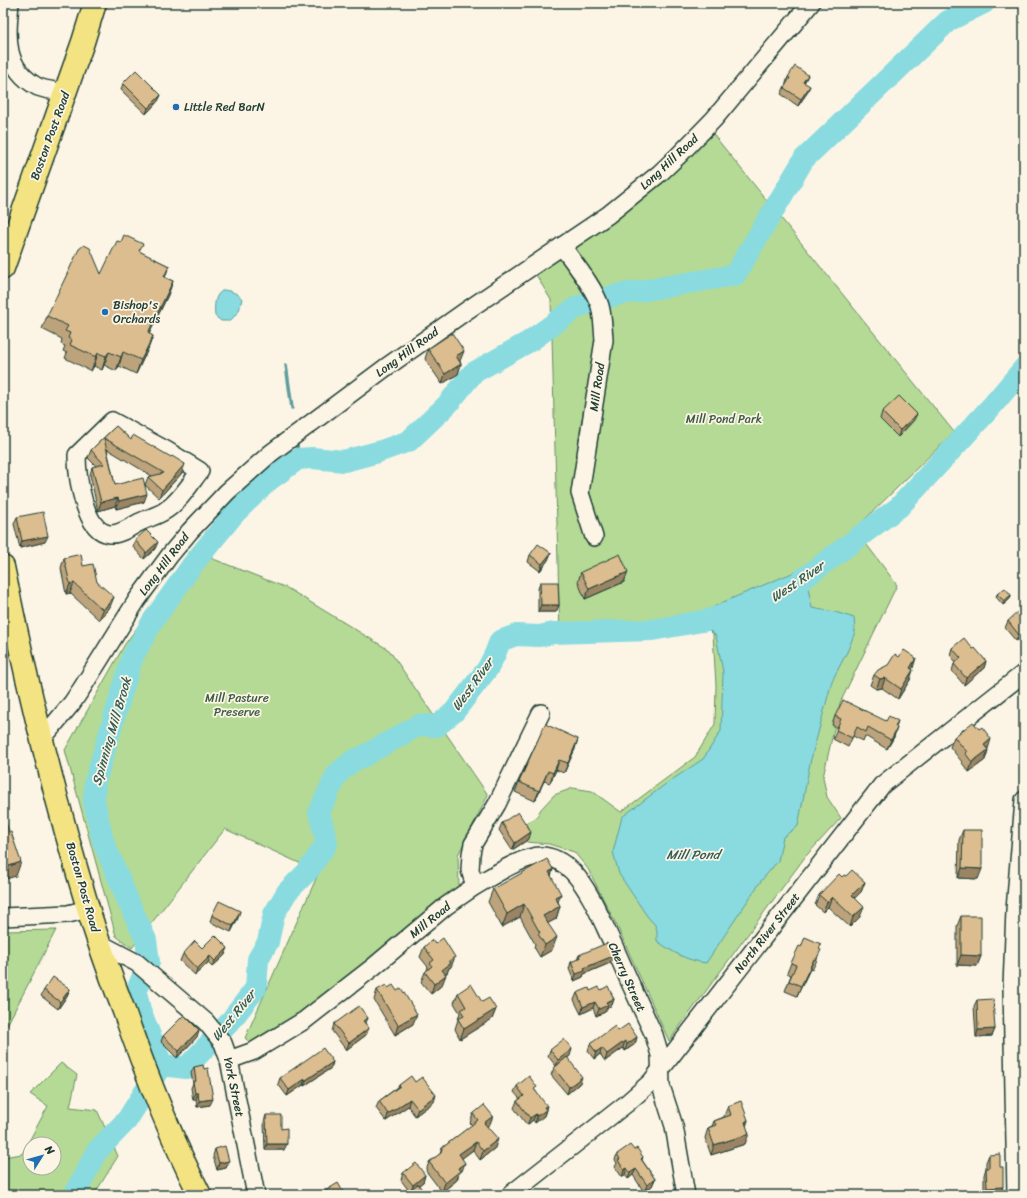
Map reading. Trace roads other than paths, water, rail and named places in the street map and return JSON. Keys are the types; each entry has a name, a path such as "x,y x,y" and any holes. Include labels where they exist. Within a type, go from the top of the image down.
{"main road":[{"name":"Boston Post Road","path":"3,268 95,3"},
{"name":"Boston Post Road","path":"3,567 42,739 88,908 99,943 161,1108 184,1164 200,1195"}],"street":[{"path":"10,3 7,37 12,59 20,74 39,87 65,93"},
{"name":"Long Hill Road","path":"42,739 72,703 138,600 166,561 190,531 227,492 276,449 385,368 608,215 651,181 699,135 811,3"},
{"name":"Mill Road","path":"562,246 597,299 603,322 604,340 580,493 594,537"},
{"path":"112,421 166,450 200,471 175,502 166,510 122,531 112,535 102,532 94,524 82,498 77,476 76,455 112,421"},
{"name":"North River Street","path":"510,1195 626,1104 651,1082 882,785 1024,673"},
{"path":"475,886 470,870 471,854 474,844 497,804 541,713"},
{"path":"1016,1195 1012,987 1019,910 1024,800"},
{"name":"Cherry Street","path":"475,886 525,859 533,857 548,857 555,859 570,870 581,883 603,922 654,1035 660,1055 661,1086 674,1126 686,1195"},
{"name":"Mill Road","path":"229,1060 254,1051 305,1020 372,968 446,906 475,886"},
{"path":"3,917 68,914 88,908"},
{"name":"York Street","path":"99,943 137,963 206,1022 223,1043 229,1060 256,1195"}],"water":[{"path":"224,290 238,295 242,299 239,311 230,321 221,321 215,316 216,297"},
{"name":"Mill Pond","path":"797,571 807,582 812,608 835,612 854,618 855,632 848,650 832,681 810,763 798,826 783,837 778,861 761,881 706,963 692,960 674,952 657,941 657,930 655,925 647,916 619,874 613,852 622,817 667,783 703,759 721,731 723,672 716,636 708,629 707,611 721,603"}],"waterway":[{"path":"162,1065 140,1010 136,992 149,962 146,940 103,841 94,801 95,782 132,658 152,622 193,564 234,514 269,480 298,459 312,458 344,461 378,452 409,441 447,405 473,373 530,341 577,307 616,295 735,275 804,159 948,21 984,3"},
{"name":"Spinning Mill Brook","path":"286,365 292,408"},
{"name":"West River","path":"780,594 791,588 899,507 991,407 1024,368"},
{"name":"Spinning Mill Brook","path":"297,442 298,459"},
{"name":"West River","path":"162,1065 186,1068 229,1023 256,988 258,959 268,942 274,914 287,892 308,871 327,843 319,812 337,774 354,760 419,725 437,726 454,712 488,668 500,641 516,635 539,636 554,633 652,630 708,620 737,611"},
{"name":"West River","path":"74,1195 97,1151 127,1120 159,1069"}],"place":[{"name":"Little Red BarN","path":"176,107"},
{"name":"Bishop's Orchards","path":"105,312"}],"park label":[{"name":"Mill Pond Park","path":"724,419"},
{"name":"Mill Pasture Preserve","path":"237,705"}]}
